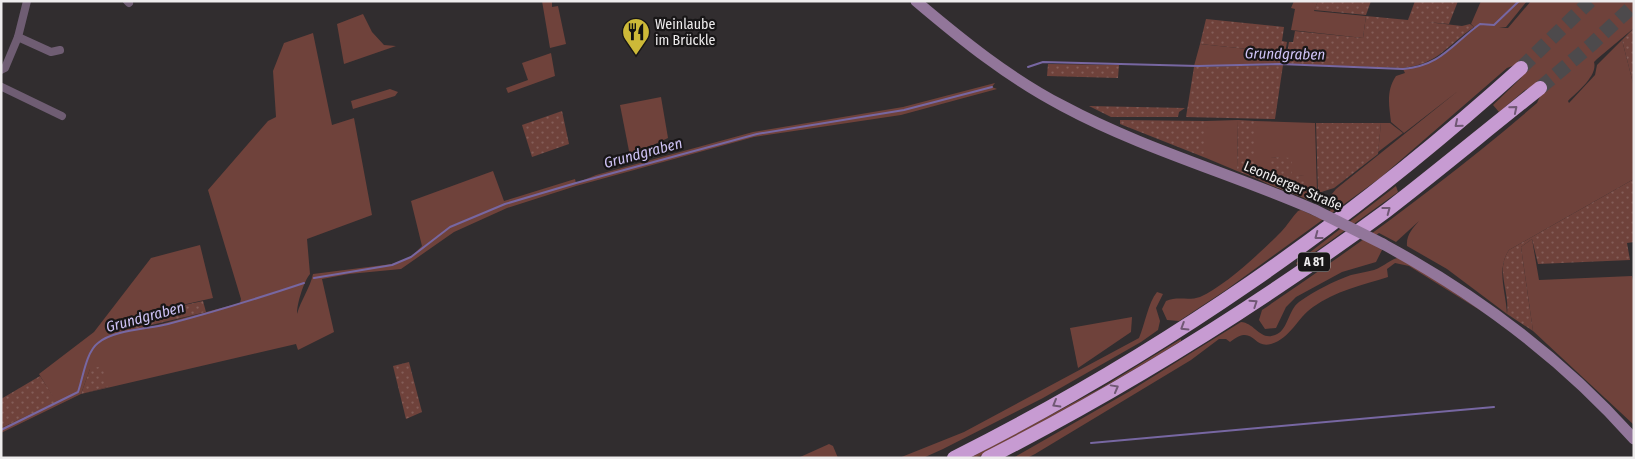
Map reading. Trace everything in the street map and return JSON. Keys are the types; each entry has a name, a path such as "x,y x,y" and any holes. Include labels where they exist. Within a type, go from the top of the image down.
{"highway":[{"name":"A 81","path":"954,458 1096,382 1239,292 1367,199 1475,110 1521,68"},
{"name":"A 81","path":"988,458 1137,376 1244,310 1386,210 1540,88"},
{"path":"942,458 976,446"}],"main road":[{"name":"Leonberger Straße","path":"916,1 1008,74 1065,107 1132,137 1315,210 1383,244 1451,284 1522,334 1589,392 1634,439"}],"street":[{"path":"1,70 5,68 18,37 27,1"},
{"path":"18,37 52,52 60,50"},
{"path":"2,87 62,116"}],"shaded area":[{"path":"542,1 552,1 552,7 558,6 566,44 550,48"},
{"path":"1294,1 1318,1 1314,11 1366,16 1363,38 1291,30 1295,9 1291,8"},
{"path":"1318,1 1371,1 1366,15 1314,10"},
{"path":"1415,1 1458,1 1449,24 1427,22 1462,26 1470,24 1474,27 1442,53 1415,66 1403,68 1285,64 1289,42 1293,42 1295,31 1363,38 1366,16 1408,20"},
{"path":"1481,1 1527,1 1506,27 1499,28 1508,28 1531,1 1634,1 1634,28 1594,62 1593,73 1590,78 1568,101 1569,103 1595,75 1597,65 1622,40 1634,87 1634,179 1509,250 1505,257 1502,273 1507,314 1447,269 1407,246 1409,235 1419,221 1396,242 1379,233 1368,241 1382,250 1376,262 1342,272 1296,297 1286,307 1276,328 1265,329 1259,320 1262,310 1402,211 1471,158 1537,103 1542,92 1533,86 1525,90 1499,112 1493,105 1521,78 1523,74 1515,65 1507,68 1380,178 1226,290 1179,321 1167,320 1162,309 1166,301 1192,299 1210,292 1242,268 1263,249 1283,230 1298,211 1301,210 1319,218 1331,210 1323,205 1336,189 1458,91 1404,133 1391,122 1389,93 1396,76 1405,73 1403,69 1425,64 1443,55 1475,28 1471,24"},
{"path":"363,14 372,32 384,45 396,46 344,64 337,24"},
{"path":"1206,19 1284,27 1282,41 1287,42 1285,53 1200,44"},
{"path":"1634,28 1634,87 1622,40"},
{"path":"313,33 332,125 354,118 372,215 307,239 310,274 301,293 297,314 313,274 392,264 411,257 422,246 411,201 493,171 504,201 575,179 576,183 596,175 753,132 903,107 995,83 992,87 997,89 901,115 754,137 576,186 507,208 454,232 401,269 349,274 322,279 334,332 298,350 296,344 81,394 1,433 1,428 56,402 39,374 94,332 151,258 200,245 213,298 125,318 150,327 240,303 241,299 208,190 268,121 276,117 273,71 284,43","holes":["90,369 108,387 81,394"]},
{"path":"1200,44 1285,53 1283,64 1194,66"},
{"path":"551,53 555,76 508,93 506,88 528,80 522,63"},
{"path":"1048,64 1119,65 1118,78 1047,76"},
{"path":"1283,65 1275,119 1186,117 1194,67"},
{"path":"390,89 398,92 395,96 353,109 351,101"},
{"path":"661,97 668,138 630,156 620,105"},
{"path":"1089,106 1185,108 1179,112 1178,117 1111,117"},
{"path":"562,111 569,144 532,157 522,125"},
{"path":"1120,120 1206,121 1206,158 1120,124"},
{"path":"1238,120 1237,171 1206,158 1206,121"},
{"path":"1238,120 1255,121 1255,178 1237,171"},
{"path":"1255,121 1315,123 1317,192 1307,200 1304,198 1304,176 1292,175 1292,159 1270,157 1270,185 1255,178"},
{"path":"1316,123 1381,123 1378,154 1334,188 1318,193"},
{"path":"1381,123 1390,123 1403,133 1378,152"},
{"path":"1270,157 1292,158 1292,174 1304,176 1304,198 1270,185"},
{"path":"1634,179 1634,242 1627,243 1630,260 1538,264 1532,239 1521,247 1533,331 1507,314 1503,265 1509,250"},
{"path":"1396,186 1398,192 1297,265 1296,263"},
{"path":"1532,239 1539,280 1632,276 1634,284 1634,425 1533,331 1521,247"},
{"path":"1401,257 1486,314 1409,266 1395,263 1387,269 1388,277 1340,293 1313,307 1289,333 1278,341 1265,345 1244,335 1230,342 1226,339 1219,339 1191,360 1035,454 1027,458 1013,458 1130,391 1241,322 1250,325 1265,336 1275,335 1283,329 1295,306 1311,294 1344,277 1374,270"},
{"path":"1157,292 1163,294 1156,308 1160,321 1158,330 1141,342 1043,398 943,449 923,458 899,458 964,432 1139,338 1149,308"},
{"path":"203,301 206,312 126,331 124,318"},
{"path":"1132,317 1131,332 1078,368 1070,328"},
{"path":"1181,339 1181,341 1160,354 1076,403 986,453 970,458 1101,388"},
{"path":"409,362 422,412 406,419 393,366"},
{"path":"102,366 108,387 81,394 90,369"},
{"path":"40,376 57,402 1,428 1,399"},
{"path":"829,444 833,446 838,458 798,458"}],"waterway":[{"name":"Grundgraben","path":"1028,67 1043,62 1198,66 1280,64 1403,69 1427,64 1437,59 1480,24 1494,25 1519,1"},
{"name":"Grundgraben","path":"314,278 392,265 411,257 450,227 505,204 576,183 757,134 904,110 992,87"},
{"name":"Grundgraben","path":"1,430 78,392 91,352 98,343 112,335 202,315 304,283"},
{"path":"1091,443 1494,407"}],"tunnel":[{"path":"1521,68 1590,1"},
{"path":"1540,88 1591,45 1634,5"}],"place":[{"name":"Weinlaube im Brückle","path":"636,56"}]}
